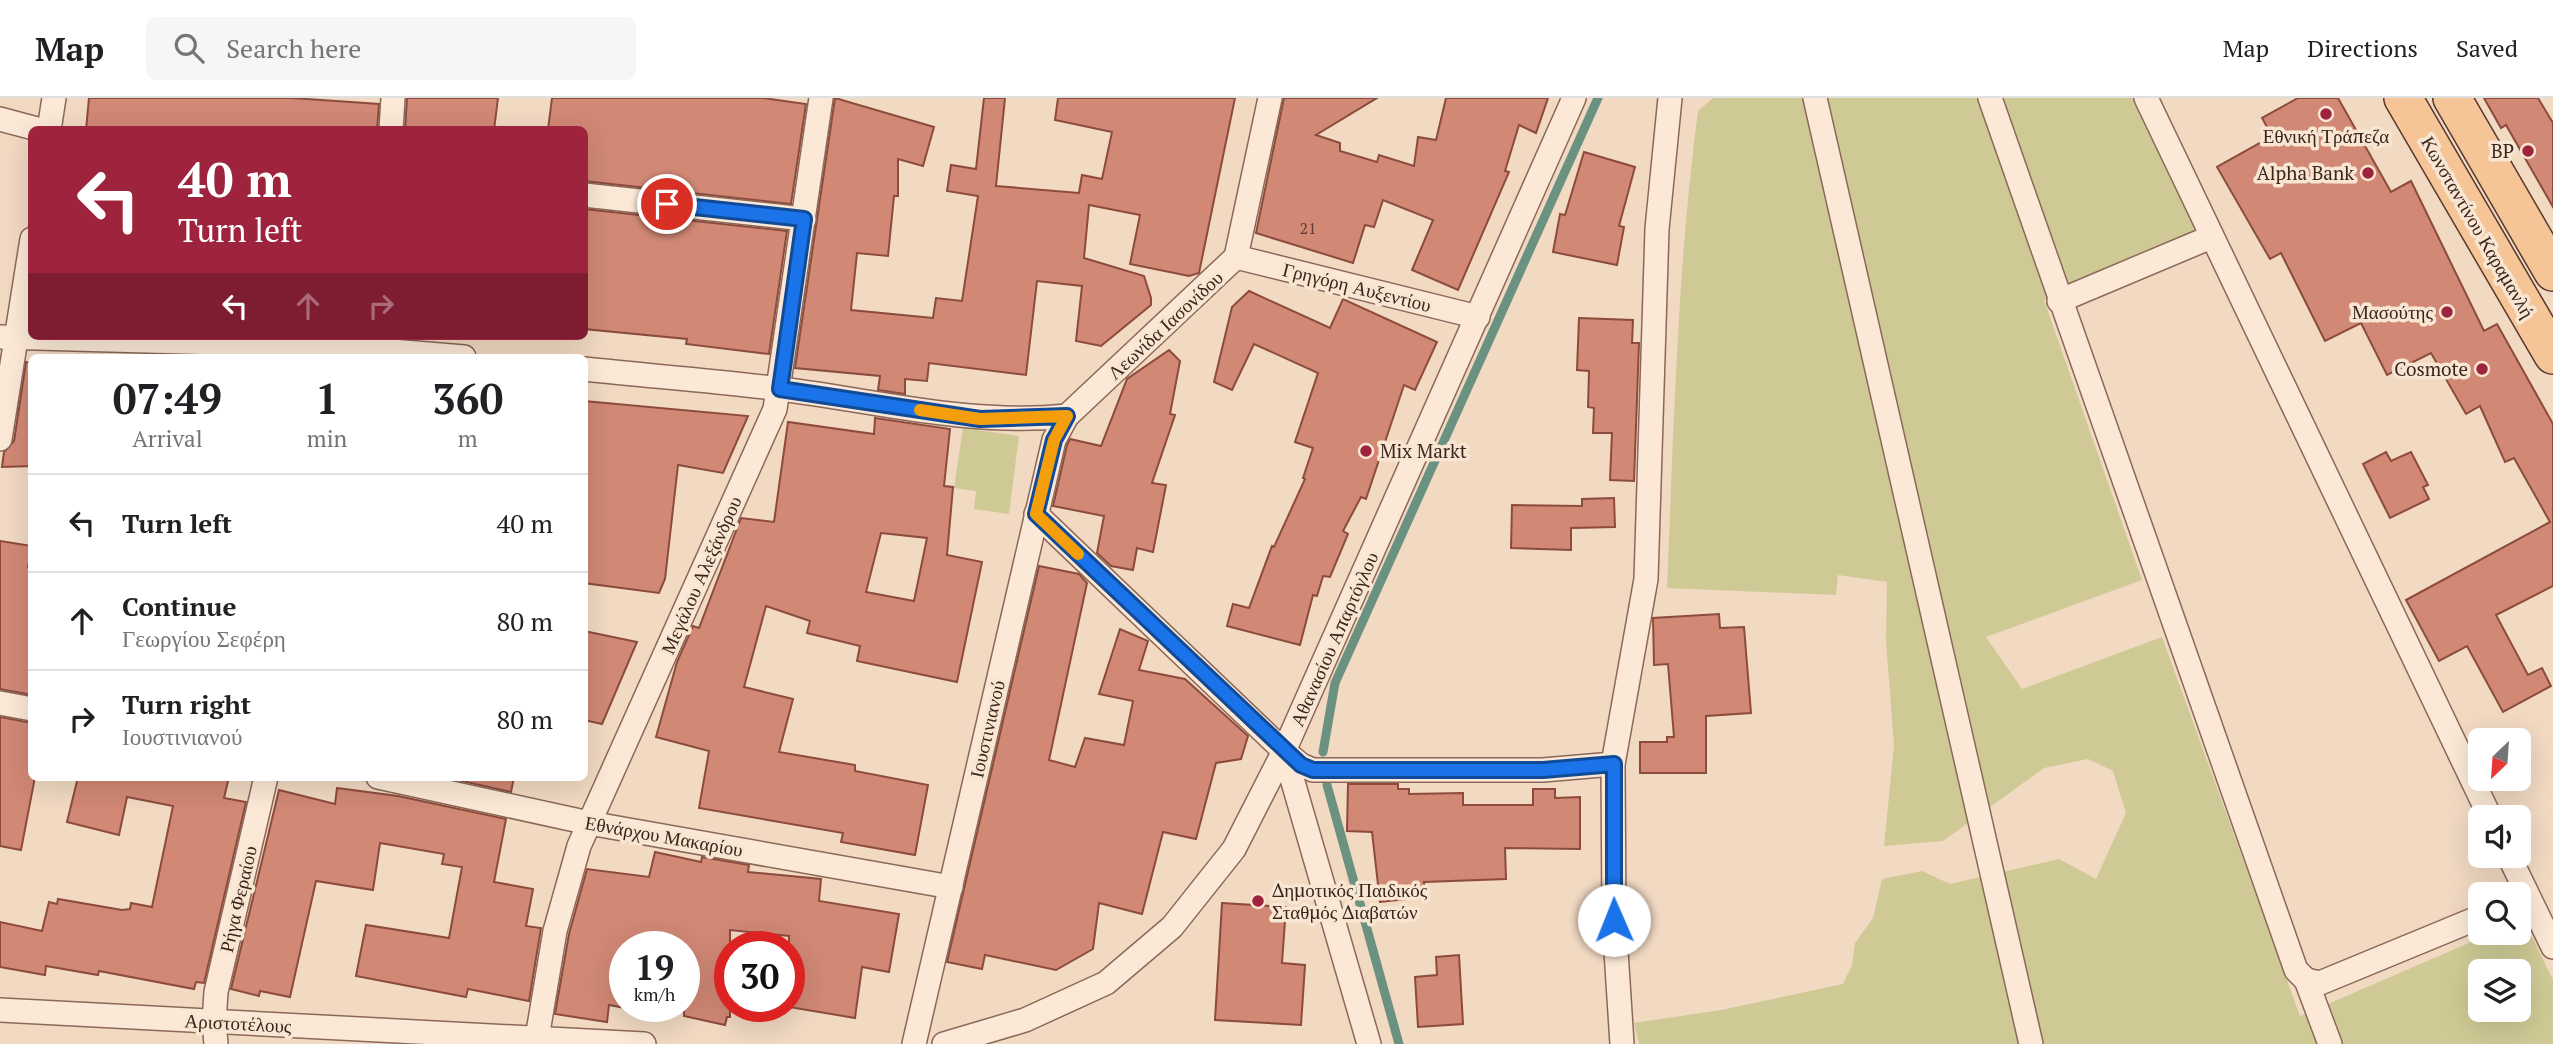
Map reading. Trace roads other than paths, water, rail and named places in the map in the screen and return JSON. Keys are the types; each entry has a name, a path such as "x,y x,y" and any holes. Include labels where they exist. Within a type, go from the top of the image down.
{"main road":[{"name":"Κωνσταντίνου Καραμανλή","path":"2403,98 2553,355"},
{"path":"2452,98 2553,272"}],"street":[{"path":"50,126 54,98"},
{"path":"391,126 393,98"},
{"name":"Μεγάλου Αλεξάνδρου","path":"536,1042 562,900 589,823 768,427 780,389 821,98"},
{"name":"Λεωνίδα Ιασονίδου","path":"1067,416 1236,257 1270,98"},
{"name":"Αθανασίου Απαρτόγλου","path":"944,1044 1026,1020 1106,983 1172,927 1234,849 1284,751 1574,98"},
{"path":"1622,1044 1614,920 1614,764 1646,579 1657,229 1664,132 1670,98"},
{"path":"1815,98 2031,1044"},
{"path":"1990,98 2059,301 2296,970 2306,981 2330,1044"},
{"path":"2146,98 2484,805"},
{"path":"0,119 28,127"},
{"path":"588,195 804,219"},
{"path":"2059,301 2211,237"},
{"path":"0,439 8,337 28,255"},
{"name":"Γρηγόρη Αυξεντίου","path":"1236,257 1478,317"},
{"path":"8,337 28,338"},
{"path":"118,340 373,347 437,354"},
{"path":"588,369 780,389 980,419 1067,416"},
{"name":"Ιουστινιανού","path":"914,1044 1054,440 1067,416"},
{"path":"1036,514 1301,765 1313,770 1543,770 1614,764"},
{"path":"0,703 28,708"},
{"path":"1284,751 1370,1044"},
{"name":"Ρήγα Φεραίου","path":"215,1033 216,992 265,781"},
{"name":"Εθνάρχου Μακαρίου","path":"396,781 589,823 951,887"},
{"path":"2531,912 2553,947"},
{"path":"2306,981 2320,984 2468,922"},
{"name":"Αριστοτέλους","path":"0,1010 215,1033 643,1044"}],"waterway":[{"path":"1323,752 1335,683 1598,98"},
{"path":"1327,785 1399,1044"}],"place":[{"name":"Εθνική Τράπεζα","path":"2326,114"},
{"name":"BP","path":"2528,151"},
{"name":"Alpha Bank","path":"2368,173"},
{"name":"Μασούτης","path":"2447,312"},
{"name":"Cosmote","path":"2482,369"},
{"name":"Mix Markt","path":"1366,451"},
{"name":"Δημοτικός Παιδικός Σταθμός Διαβατών","path":"1258,901"}]}
